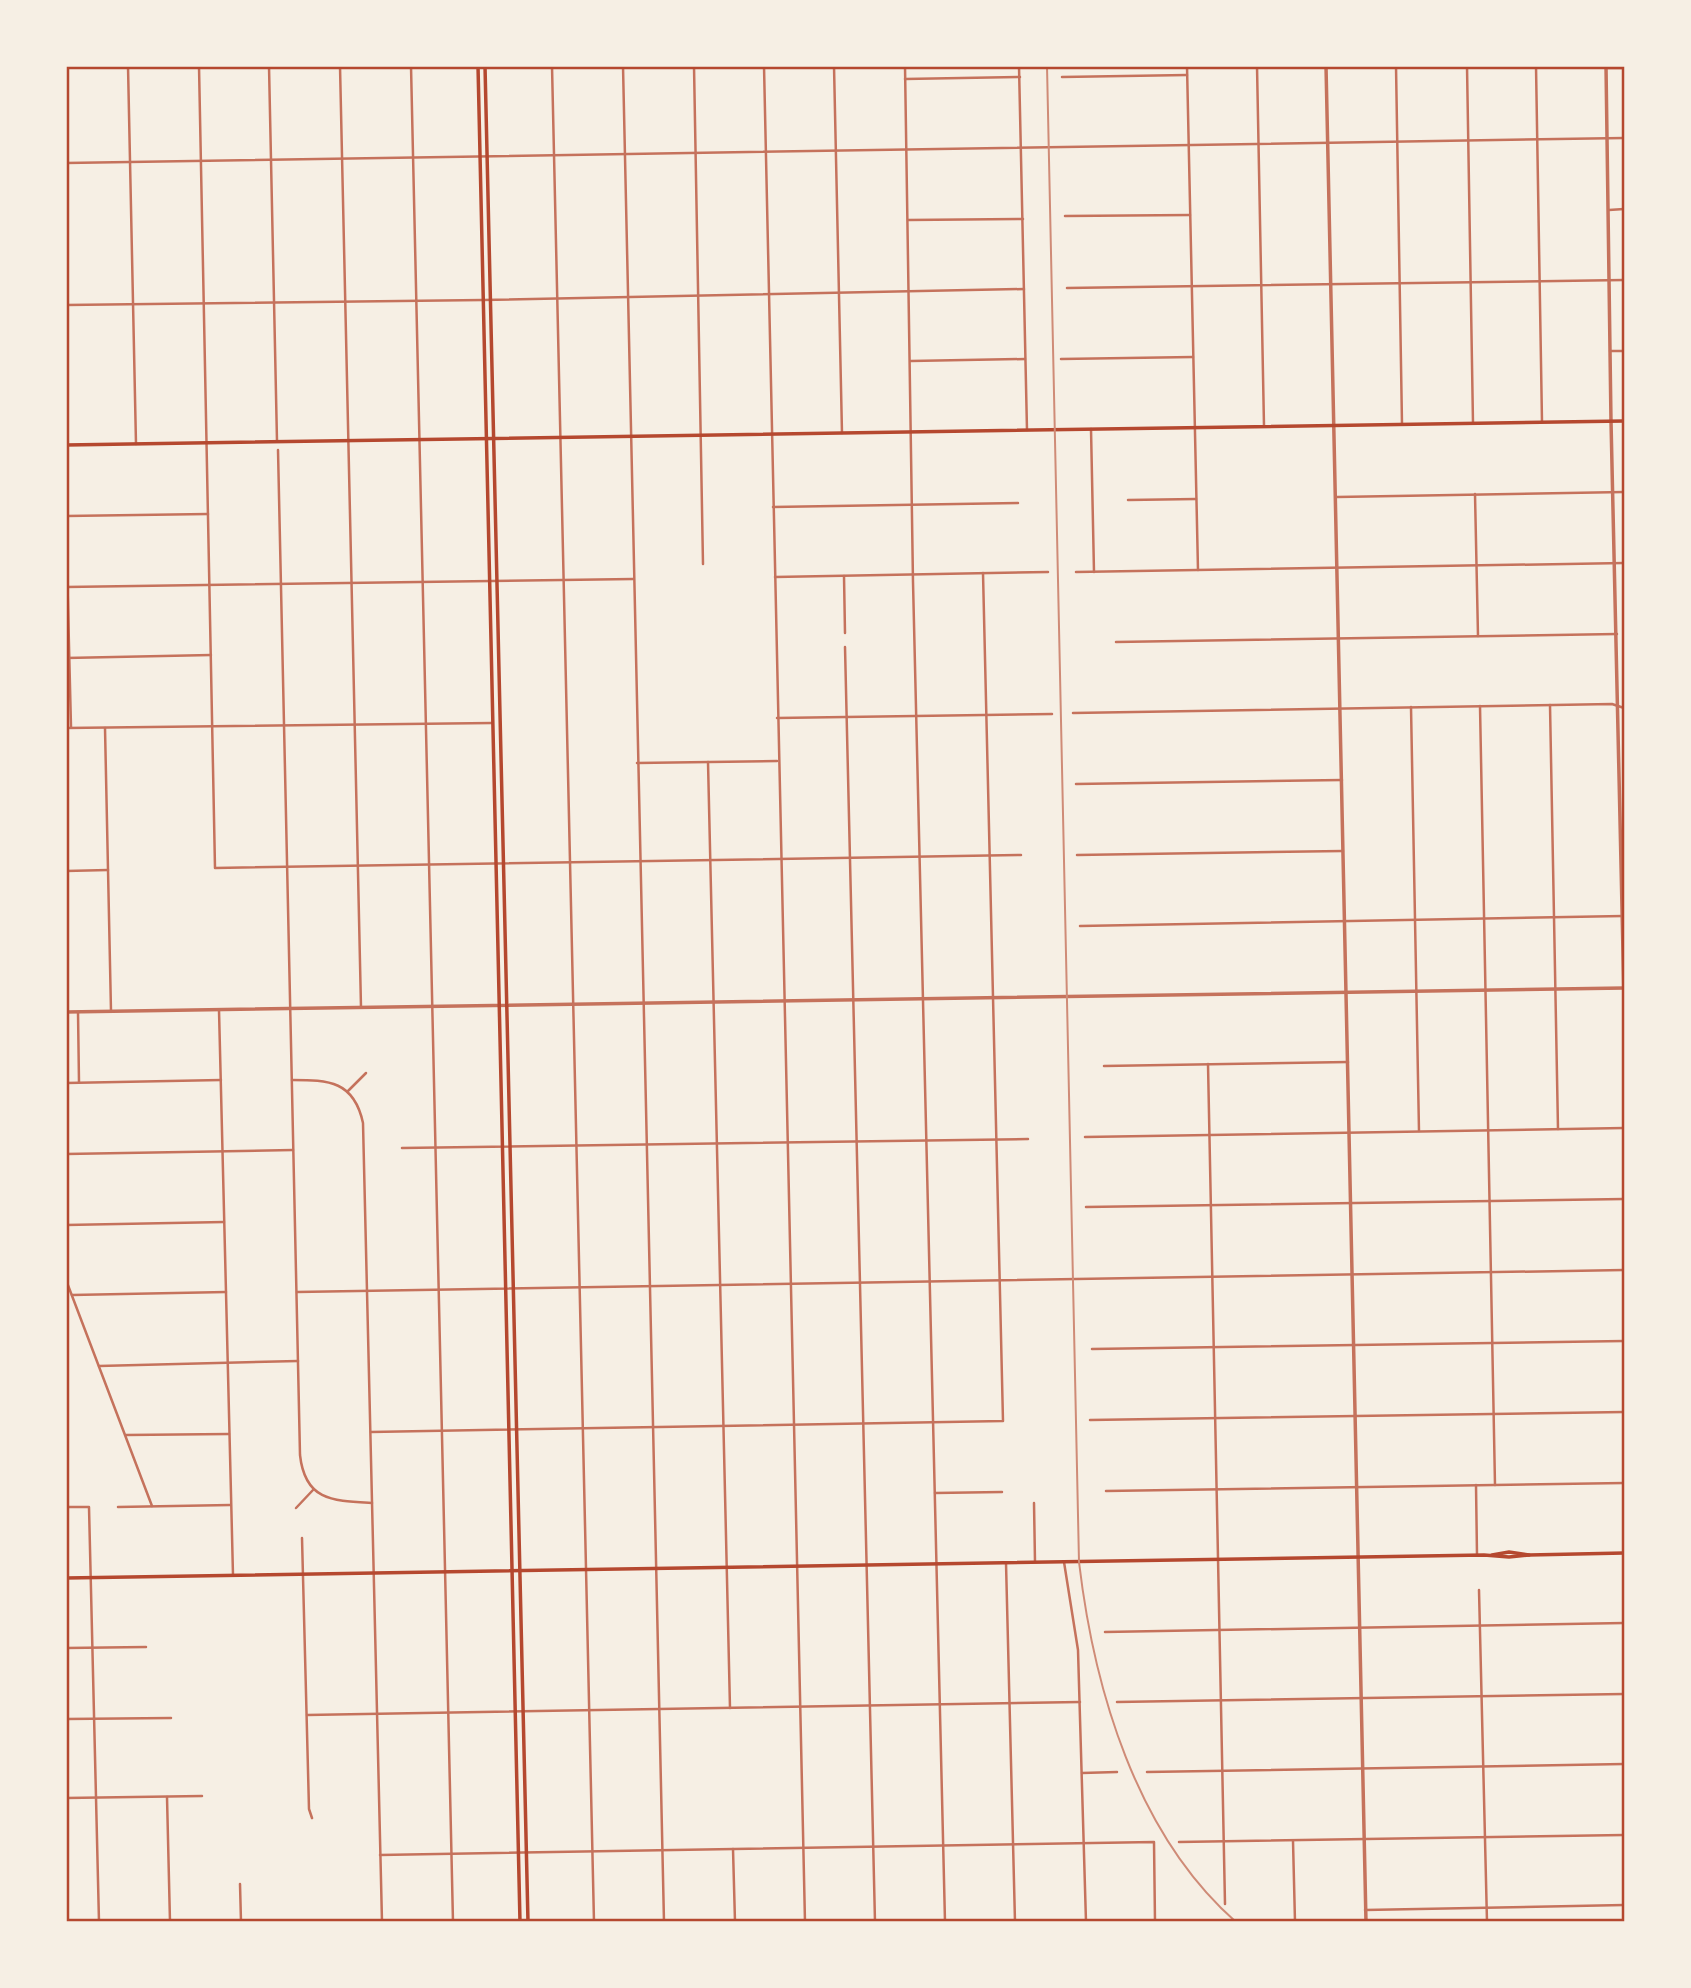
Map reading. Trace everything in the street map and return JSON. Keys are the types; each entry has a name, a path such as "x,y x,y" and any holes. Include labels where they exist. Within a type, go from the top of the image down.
{"main road":[{"path":"478,66 520,1922"},
{"path":"485,66 528,1922"},
{"path":"66,445 1625,421"},
{"path":"492,723 499,723"},
{"path":"66,1578 1477,1555 1509,1558 1529,1555 1625,1553"}],"street":[{"path":"128,66 136,444"},
{"path":"199,66 215,868 1021,855"},
{"path":"269,66 277,442"},
{"path":"340,66 361,1007"},
{"path":"411,66 453,1922"},
{"path":"552,66 594,1922"},
{"path":"622,66 664,1922"},
{"path":"694,66 703,564"},
{"path":"764,66 805,1922"},
{"path":"834,66 842,433"},
{"path":"905,66 916,716 945,1922"},
{"path":"1019,66 1027,430"},
{"path":"1187,66 1198,570"},
{"path":"1256,66 1264,426"},
{"path":"1326,66 1366,1922"},
{"path":"1396,66 1402,424"},
{"path":"1467,66 1473,423"},
{"path":"1536,66 1542,422"},
{"path":"1625,68 1606,67 1611,421 1625,997"},
{"path":"1062,77 1187,75"},
{"path":"905,79 1020,77"},
{"path":"66,163 1625,138"},
{"path":"1609,209 1625,209"},
{"path":"1065,216 1190,215"},
{"path":"908,220 1023,219"},
{"path":"1067,288 1625,279"},
{"path":"66,304 483,300 1024,289"},
{"path":"1610,351 1625,351"},
{"path":"1061,359 1193,357"},
{"path":"911,361 1026,359"},
{"path":"1091,429 1094,572"},
{"path":"278,450 301,1462 313,1490 336,1501 372,1503"},
{"path":"1337,497 1625,492"},
{"path":"1475,494 1478,636"},
{"path":"1128,500 1196,499"},
{"path":"773,507 1018,503"},
{"path":"66,516 208,514"},
{"path":"66,524 69,728 492,723"},
{"path":"1076,572 1625,562"},
{"path":"775,577 1048,572"},
{"path":"371,1432 1003,1421 983,573"},
{"path":"844,576 845,633"},
{"path":"67,587 633,579"},
{"path":"1116,642 1617,634"},
{"path":"845,647 875,1922"},
{"path":"68,658 211,655"},
{"path":"1073,713 1613,704 1625,708"},
{"path":"1550,705 1558,1129"},
{"path":"1480,706 1495,1485"},
{"path":"1411,707 1419,1132"},
{"path":"777,718 1052,714"},
{"path":"104,728 111,1011"},
{"path":"637,763 778,761"},
{"path":"708,762 730,1708"},
{"path":"1076,784 1342,780"},
{"path":"1077,855 1344,850"},
{"path":"66,871 107,870"},
{"path":"1080,926 1623,916"},
{"path":"66,1012 1624,988"},
{"path":"219,1010 233,1575"},
{"path":"78,1012 79,1083"},
{"path":"1104,1066 1348,1062"},
{"path":"1208,1064 1225,1904"},
{"path":"348,1091 366,1073"},
{"path":"66,1083 221,1080"},
{"path":"292,1080 327,1081 348,1091 358,1106 363,1123 382,1922"},
{"path":"1085,1138 1625,1128"},
{"path":"402,1148 1028,1139"},
{"path":"66,1154 293,1150"},
{"path":"1086,1208 1625,1199"},
{"path":"66,1225 225,1222"},
{"path":"297,1292 1625,1270"},
{"path":"66,1280 152,1506"},
{"path":"72,1295 226,1292"},
{"path":"1092,1349 1625,1341"},
{"path":"99,1366 298,1361"},
{"path":"1090,1420 1625,1412"},
{"path":"125,1435 229,1434"},
{"path":"1106,1491 1625,1483"},
{"path":"1476,1485 1477,1555"},
{"path":"296,1508 313,1490"},
{"path":"934,1493 1002,1492"},
{"path":"1034,1503 1035,1562"},
{"path":"118,1507 231,1505"},
{"path":"66,1507 89,1507 99,1922"},
{"path":"302,1538 309,1809 312,1818"},
{"path":"1064,1562 1076,1628 1086,1922"},
{"path":"1006,1563 1015,1922"},
{"path":"1479,1590 1487,1922"},
{"path":"1105,1632 1625,1623"},
{"path":"66,1648 146,1647"},
{"path":"1117,1702 1625,1693"},
{"path":"307,1715 1080,1702"},
{"path":"66,1719 171,1717"},
{"path":"1147,1772 1625,1764"},
{"path":"1082,1773 1117,1772"},
{"path":"66,1798 202,1796"},
{"path":"167,1797 170,1922"},
{"path":"1179,1842 1625,1835"},
{"path":"1293,1841 1295,1922"},
{"path":"380,1855 1153,1842 1155,1922"},
{"path":"733,1849 735,1922"},
{"path":"240,1884 241,1922"},
{"path":"1365,1910 1625,1905"}],"railway":[{"path":"1047,66 1079,1562 1086,1610 1109,1709 1146,1803 1171,1846 1201,1886 1236,1922"}]}
